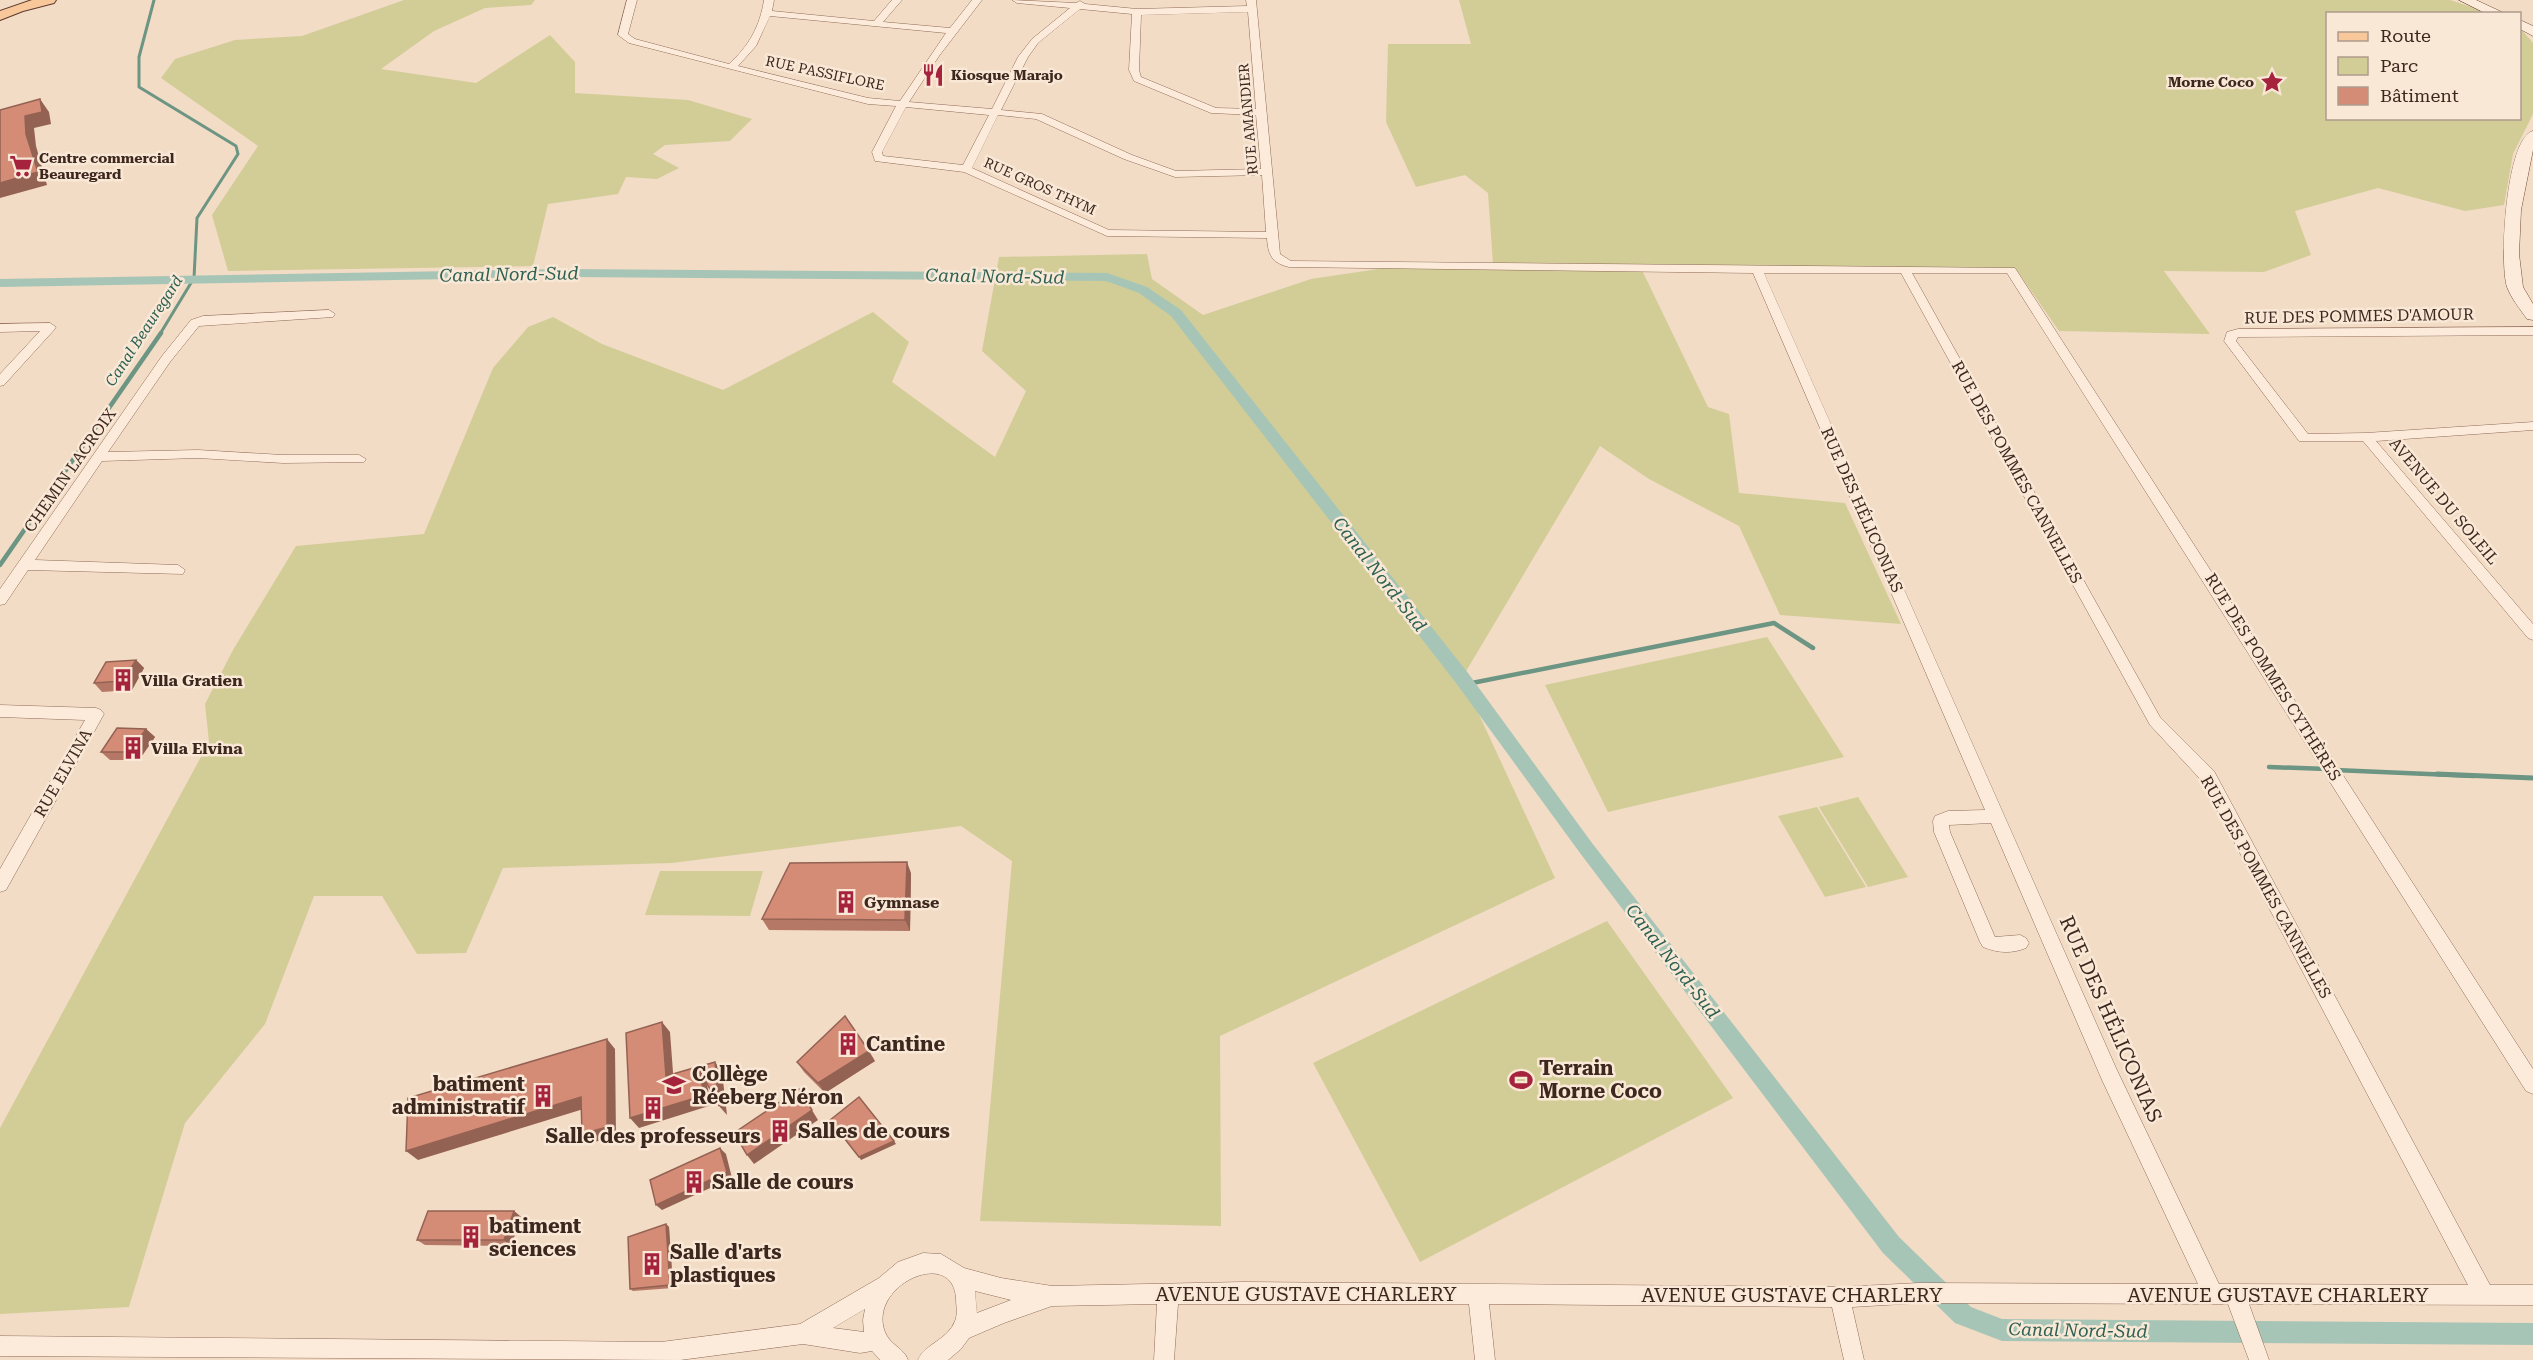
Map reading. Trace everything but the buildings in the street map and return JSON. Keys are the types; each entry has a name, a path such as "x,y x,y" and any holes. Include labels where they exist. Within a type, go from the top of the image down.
{"main road":[{"path":"0,2 22,0"},
{"path":"0,16 18,8 49,0"}],"street":[{"name":"RUE PASSIFLORE","path":"632,0 623,35 632,41 868,101 1038,116 1128,157 1175,174 1266,172"},
{"path":"731,67 750,50 767,13 769,0"},
{"path":"878,22 897,0"},
{"name":"RUE GROS THYM","path":"977,0 952,31 902,103 877,152 879,159 966,169 1107,233 1272,235"},
{"path":"1017,0 1081,3 1137,12 1252,4"},
{"path":"2465,0 2495,12"},
{"path":"966,169 1023,57 1035,41 1081,3"},
{"name":"RUE AMANDIER","path":"1252,4 1274,254 1279,260 1289,264 1757,270"},
{"path":"1137,12 1134,70 1137,79 1215,111 1261,112"},
{"path":"767,13 952,31"},
{"path":"2533,135 2527,143 2516,190 2511,231 2512,271 2515,287 2533,315"},
{"path":"1757,270 1905,271"},
{"name":"RUE DES HÉLICONIAS","path":"1757,270 2109,1074 2213,1294"},
{"name":"RUE DES POMMES CYTHÈRES","path":"1905,271 2011,270 2533,1085"},
{"name":"RUE DES POMMES CANNELLES","path":"1905,271 2155,721 2208,776 2484,1295"},
{"name":"CHEMIN LACROIX","path":"0,600 166,359 195,323 203,320 329,314"},
{"path":"0,382 50,327 1,329"},
{"name":"RUE DES POMMES D'AMOUR","path":"2366,437 2304,438 2230,341 2231,335 2238,333 2533,331"},
{"name":"AVENUE DU SOLEIL","path":"2366,437 2533,426"},
{"name":"AVENUE DU SOLEIL","path":"2366,437 2533,634"},
{"path":"100,457 198,454 283,459 358,459"},
{"path":"24,565 178,570"},
{"name":"RUE ELVINA","path":"0,711 96,714 0,885"},
{"path":"1996,816 1948,818 1941,821 1942,832 1989,942 1996,945 2020,943"},
{"name":"AVENUE GUSTAVE CHARLERY","path":"885,1286 897,1273 911,1265 925,1262 940,1263 952,1269 960,1277 1001,1288 1052,1296 1168,1293 1478,1295 1841,1304 1919,1293 2213,1294 2236,1299 2533,1295"},
{"path":"936,1358 962,1331 967,1317 966,1289 960,1277"},
{"path":"803,1334 885,1286"},
{"path":"885,1286 874,1312 873,1327 887,1353"},
{"path":"1164,1360 1168,1293"},
{"path":"1478,1295 1485,1360"},
{"name":"AVENUE GUSTAVE CHARLERY","path":"962,1331 1002,1313 1052,1296"},
{"path":"2236,1299 2258,1358"},
{"path":"1841,1304 1854,1360"},
{"path":"0,1346 317,1355 660,1356 803,1334 860,1343 887,1353"}],"green space":[{"path":"404,0 535,0 531,5 485,8 434,31 381,69 476,83 550,35 575,62 575,93 688,100 752,119 730,141 665,145 653,154 679,168 657,179 626,177 618,194 548,204 533,266 228,271 212,215 258,146 161,78 175,59 235,40 302,36"},
{"path":"1459,0 2450,0 2487,12 2326,12 2326,120 2521,120 2521,29 2533,43 2533,114 2513,154 2504,205 2465,211 2378,188 2295,211 2311,255 2264,272 2164,271 2210,334 2059,331 2016,269 1639,264 1708,407 1729,414 1739,493 1845,503 1901,624 1780,615 1739,526 1649,479 1600,446 1462,678 1555,878 1220,1036 1221,1226 980,1221 1012,861 961,826 672,863 503,868 466,953 417,954 382,896 314,896 265,1024 185,1123 129,1307 0,1314 0,1128 209,742 205,704 233,650 296,546 424,534 493,368 528,327 553,317 602,344 723,390 873,312 909,342 892,382 995,457 1026,391 982,351 999,257 1147,254 1152,279 1203,315 1311,279 1398,266 1493,264 1488,193 1465,175 1416,187 1386,122 1388,44 1471,44"},
{"path":"1767,637 1844,757 1608,812 1545,685"},
{"path":"1858,797 1908,877 1868,887 1819,807"},
{"path":"1817,807 1866,887 1825,897 1778,816"},
{"path":"660,871 763,871 750,916 645,915"},
{"name":"Terrain Morne Coco","path":"1607,921 1733,1098 1420,1262 1313,1063"}],"waterway":[{"name":"Canal Beauregard","path":"154,0 139,57 139,87 236,146 238,154 197,218 194,278 160,334"},
{"name":"Canal Nord-Sud","path":"0,283 568,273 1107,277 1143,290 1176,313 1462,678 1586,848 1891,1245 1963,1315 2002,1330 2533,1334"},
{"name":"Canal Beauregard","path":"0,565 161,333"},
{"path":"1467,684 1774,623 1813,648"},
{"path":"2269,767 2327,769"},
{"path":"2335,770 2474,776"},
{"path":"2437,774 2533,778"}],"place":[{"name":"Kiosque Marajo","path":"933,75"},
{"name":"Morne Coco","path":"2272,82"},
{"name":"Centre commercial Beauregard","path":"21,166"},
{"name":"Villa Gratien","path":"123,680"},
{"name":"Villa Elvina","path":"133,748"},
{"name":"Gymnase","path":"846,902"},
{"name":"Cantine","path":"848,1044"},
{"name":"Terrain Morne Coco","path":"1521,1080"},
{"name":"Collège Réeberg Néron","path":"674,1085"},
{"name":"batiment administratif","path":"543,1096"},
{"name":"Salle des professeurs","path":"653,1108"},
{"name":"Salles de cours","path":"780,1131"},
{"name":"Salle de cours","path":"694,1182"},
{"name":"batiment sciences","path":"471,1237"},
{"name":"Salle d'arts plastiques","path":"652,1264"}]}
